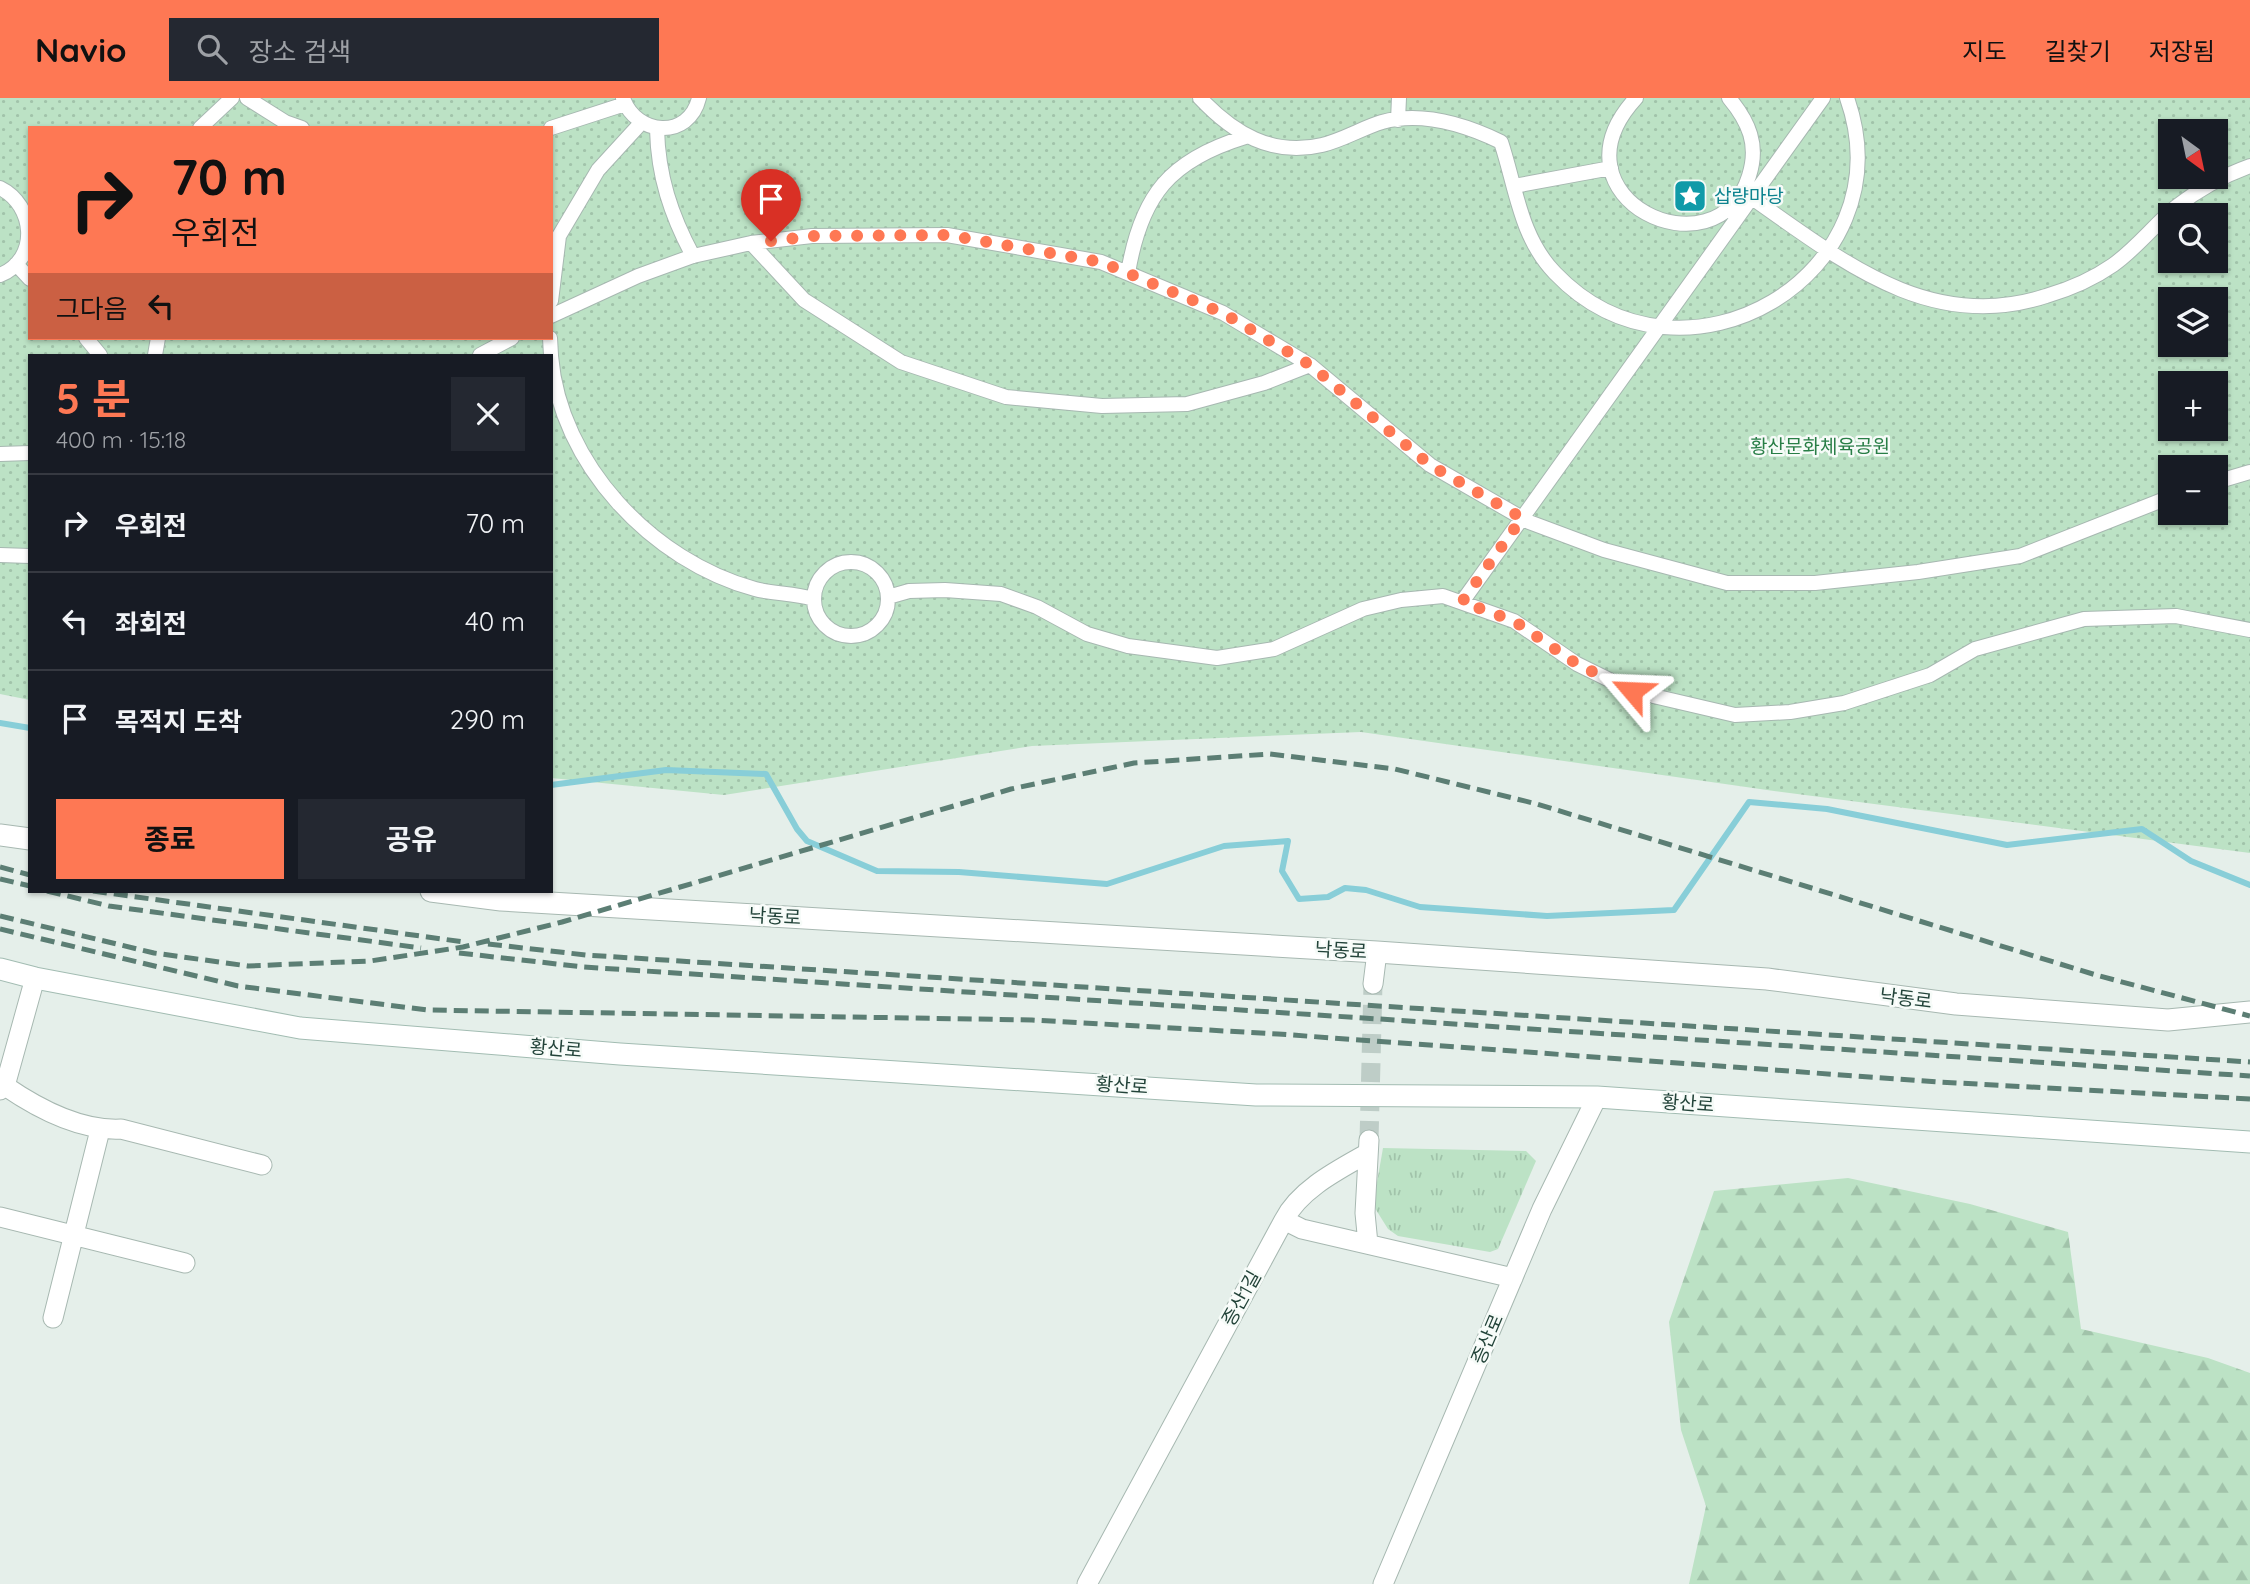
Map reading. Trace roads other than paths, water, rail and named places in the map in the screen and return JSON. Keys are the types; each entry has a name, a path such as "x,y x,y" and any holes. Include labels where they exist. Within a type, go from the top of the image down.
{"main road":[{"path":"0,835 28,839"},
{"name":"낙동로","path":"447,893 501,900 1377,952 1767,979 1956,1004 2168,1020 2250,1012"},
{"name":"황산로","path":"0,969 300,1028 620,1054 1256,1095 1597,1097 2250,1142"}],"street":[{"path":"202,126 232,98"},
{"path":"247,98 285,122 296,126"},
{"path":"553,127 624,101 641,123 657,129 681,124 691,116 699,98"},
{"path":"1200,98 1218,117 1245,136 1269,146 1296,149 1323,145 1384,122 1398,120 1444,122 1473,128 1501,142 1522,223 1554,273 1601,309 1657,328 1707,328 1754,314 1796,288 1828,251 1849,210 1857,165 1854,119 1846,98"},
{"path":"1398,120 1399,98"},
{"path":"1636,98 1621,114 1612,136 1611,168 1628,201 1647,216 1668,224 1691,224 1713,217 1732,204 1746,185 1753,163 1753,139 1744,116 1728,98"},
{"path":"1462,602 1823,98"},
{"path":"553,285 559,236 598,170 641,123"},
{"path":"657,129 664,192 677,226 693,256"},
{"path":"1128,273 1134,241 1144,214 1176,170 1195,156 1245,136"},
{"path":"1752,198 1828,251 1895,289 1926,300 1956,305 2014,305 2055,294 2094,277 2129,253 2195,193 2212,181 2250,166"},
{"path":"1514,186 1611,168"},
{"path":"0,188 21,204 28,226"},
{"path":"553,315 638,276 693,256 751,243 812,236 947,235 1101,262 1223,313 1310,365 1430,465 1522,518 1604,550 1727,583 1815,583 1918,572 2020,556 2158,502"},
{"path":"0,275 16,264 26,249 28,239"},
{"path":"751,243 804,300 901,362 1006,397 1102,406 1187,404 1264,383 1310,365"},
{"path":"16,264 28,277"},
{"path":"88,340 99,354"},
{"path":"483,354 508,340"},
{"path":"553,363 565,414 589,465 616,502 655,538 706,570 754,589 813,599"},
{"path":"0,454 28,453"},
{"path":"2228,478 2250,472"},
{"path":"0,555 28,556"},
{"path":"846,561 864,563 877,575 888,597 879,624 860,635 846,636 834,634 822,623 813,599 817,586 828,570 846,561"},
{"path":"888,597 909,591 945,590 1001,594 1037,607 1087,634 1128,646 1216,658 1274,649 1363,609 1401,600 1443,596 1514,621 1577,664 1632,691 1735,715 1790,712 1844,703 1930,675 1975,649 2084,619 2176,616 2250,630"},
{"path":"1373,984 1377,952"},
{"path":"35,978 3,1088 31,1104 100,1130 121,1129 262,1165"},
{"name":"증산로","path":"1382,1584 1542,1209 1597,1097"},
{"path":"53,1318 76,1236 100,1130"},
{"name":"증산1길","path":"1087,1584 1292,1204 1368,1146 1368,1244"},
{"path":"0,1217 185,1264"},
{"path":"1284,1220 1302,1229 1513,1278"}],"waterway":[{"path":"0,723 28,728"},
{"path":"553,785 666,770 766,774 797,829 807,841 877,871 959,872 1107,884 1224,846 1288,841 1282,871 1299,899 1328,897 1345,888 1366,890 1420,907 1547,916 1674,910 1749,802 1827,809 2007,845 2142,829 2191,861 2250,885"}],"tunnel":[{"path":"1369,1140 1373,984"}],"railway":[{"path":"0,916 154,953 248,966 370,961 463,947 562,922 1011,789 1134,763 1270,754 1395,769 1537,804 2096,975 2250,1016"},
{"path":"0,867 28,874"},
{"path":"0,879 28,886"},
{"path":"55,893 109,906 421,948"},
{"path":"108,893 464,942"},
{"path":"0,929 238,986 427,1010 1032,1020 1278,1034 1939,1082 2250,1099"},
{"path":"488,944 586,955 2250,1062"},
{"path":"459,953 584,967 2250,1076"}],"place":[{"name":"삽량마당","path":"1690,196"}],"park label":[{"name":"황산문화체육공원","path":"1820,446"}]}
